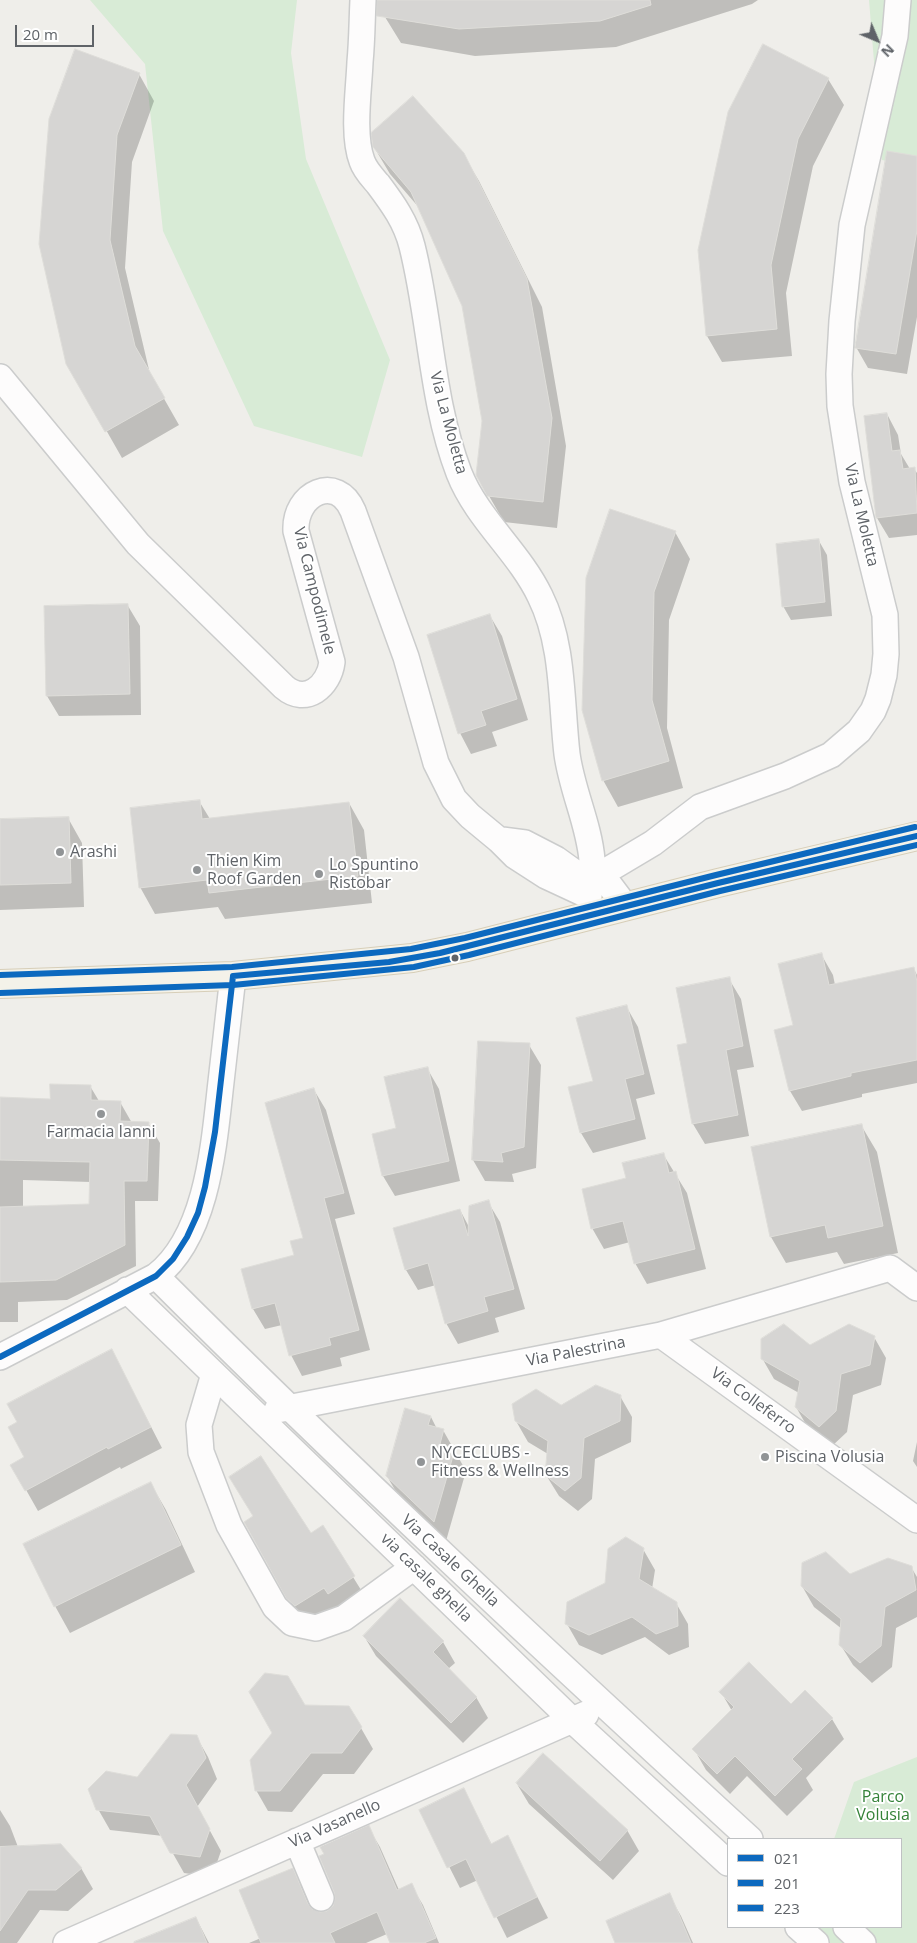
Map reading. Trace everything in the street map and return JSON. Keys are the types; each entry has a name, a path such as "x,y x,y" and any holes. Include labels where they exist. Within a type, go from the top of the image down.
{"main road":[{"path":"0,984 233,976 412,958 592,886 626,907 917,836"}],"street":[{"name":"Via La Moletta","path":"362,0 357,110 360,153 366,168 396,209 410,236 421,289 436,388 455,462 462,481 526,570 546,609 551,624 558,663 571,778 586,825 592,886 700,807 785,776 831,755 859,731 873,711 878,698 884,675 886,654 884,615 852,482 840,406 839,374 842,321 852,225 895,36 898,0"},
{"name":"Via Campodimele","path":"0,377 138,544 284,687 296,695 302,696 316,690 328,676 332,662 296,531 296,517 306,500 319,492 331,491 345,498 353,511 406,657 441,774 454,799 470,816 499,840 525,844 556,859 592,886 626,907"},
{"path":"0,1357 156,1276 166,1268 186,1238 198,1212 207,1183 219,1102 233,976"},
{"name":"Via Palestrina","path":"257,1415 288,1407 661,1335 890,1268 917,1288"},
{"name":"Via Casale Ghella","path":"156,1276 288,1407 604,1706 749,1838"},
{"name":"via casale ghella","path":"127,1290 572,1720 727,1862"},
{"name":"Via Colleferro","path":"661,1335 917,1520"},
{"path":"214,1374 199,1424 201,1452 229,1525 275,1607 292,1623 316,1628 344,1618 414,1567"},
{"name":"Via Vasanello","path":"66,1943 604,1706"},
{"path":"297,1841 321,1898"},
{"path":"799,1928 816,1943"},
{"path":"847,1928 863,1943"}],"green space":[{"path":"90,0 297,0 291,53 306,159 390,360 362,457 254,426 163,231 145,64"},
{"path":"869,0 917,0 917,166 882,160"},
{"name":"Parco Volusia","path":"917,1757 917,1943 796,1943 802,1928 902,1928 902,1838 834,1838 854,1782"}],"building":[{"path":"377,0 650,0 651,5 600,21 459,29 377,16"},
{"path":"763,44 829,78 798,139 771,265 777,329 706,336 698,250 728,112"},
{"path":"75,49 140,73 117,135 110,240 135,346 165,398 105,432 66,364 39,244 49,119"},
{"path":"413,96 464,153 527,279 552,418 543,502 487,496 476,475 482,421 462,306 411,192 373,147 371,133"},
{"path":"887,151 917,156 917,230 896,354 855,348"},
{"path":"887,413 892,451 900,450 903,469 915,467 917,513 876,518 864,416"},
{"path":"610,509 676,531 654,592 652,700 669,761 602,781 582,710 586,578"},
{"path":"819,539 825,602 782,607 776,544"},
{"path":"128,604 130,694 46,696 44,606"},
{"path":"490,614 517,699 481,711 486,725 458,734 427,635"},
{"path":"200,800 202,819 349,802 358,876 209,893 207,880 139,888 130,808"},
{"path":"69,817 71,883 0,885 0,819"},
{"path":"822,953 829,985 914,967 917,982 917,1060 851,1073 851,1076 789,1091 774,1030 793,1025 778,964"},
{"path":"730,977 743,1046 726,1050 738,1115 692,1124 677,1045 687,1043 676,988"},
{"path":"627,1005 644,1074 625,1079 635,1119 580,1133 568,1087 593,1081 576,1018"},
{"path":"478,1041 530,1043 524,1147 501,1153 503,1162 472,1160"},
{"path":"428,1067 449,1161 382,1176 372,1134 396,1128 384,1077"},
{"path":"50,1084 91,1085 91,1100 121,1101 120,1121 149,1122 147,1181 124,1181 125,1245 56,1280 0,1282 0,1207 89,1204 90,1162 0,1160 0,1097 50,1099"},
{"path":"314,1088 344,1193 324,1198 359,1330 329,1338 331,1345 289,1356 275,1303 252,1309 241,1269 294,1255 290,1241 303,1238 265,1103"},
{"path":"862,1124 883,1226 828,1238 825,1225 770,1237 751,1147"},
{"path":"664,1153 669,1173 676,1171 695,1249 634,1264 623,1221 591,1229 582,1189 626,1178 622,1163"},
{"path":"489,1200 514,1289 484,1297 488,1311 445,1324 428,1263 405,1270 393,1228 460,1209 468,1236 469,1206"},
{"path":"784,1324 810,1345 849,1324 875,1336 870,1365 841,1374 836,1411 819,1427 795,1407 800,1381 761,1359 761,1339"},
{"path":"112,1349 151,1427 108,1449 107,1447 25,1491 10,1465 24,1457 8,1427 17,1422 7,1404"},
{"path":"596,1385 621,1395 620,1421 584,1438 581,1478 565,1491 545,1475 548,1441 515,1421 512,1404 536,1389 561,1405"},
{"name":"NYCECLUBS - Fitness & Wellness","path":"405,1408 431,1416 428,1425 444,1429 440,1444 455,1449 434,1522 386,1476"},
{"path":"261,1456 311,1533 323,1525 355,1576 328,1594 324,1588 295,1606 286,1598 244,1522 253,1516 229,1477"},
{"path":"151,1482 181,1545 54,1607 23,1544"},
{"path":"626,1537 644,1548 639,1579 677,1602 678,1626 656,1634 632,1617 589,1635 565,1624 567,1602 605,1583 608,1549"},
{"path":"826,1552 850,1574 888,1558 912,1566 916,1590 885,1607 881,1646 860,1663 839,1645 841,1619 801,1586 802,1563"},
{"path":"400,1598 444,1641 433,1652 477,1697 451,1723 363,1636"},
{"path":"749,1662 791,1704 805,1690 833,1718 792,1759 802,1769 775,1796 735,1756 717,1774 692,1749 734,1707 719,1692"},
{"path":"265,1673 288,1676 305,1705 349,1706 362,1727 342,1753 311,1753 280,1791 255,1791 250,1760 272,1733 249,1692"},
{"path":"171,1734 197,1735 206,1758 186,1785 210,1829 200,1857 170,1853 150,1816 96,1810 88,1789 106,1771 137,1777"},
{"path":"543,1753 628,1830 600,1861 516,1783"},
{"path":"464,1788 491,1844 508,1835 537,1897 494,1918 466,1859 447,1868 419,1810"},
{"path":"369,1825 397,1890 412,1883 436,1938 424,1943 390,1943 377,1912 330,1933 335,1943 261,1943 239,1890 293,1868 308,1904 312,1909 320,1912 327,1911 333,1906 335,1899 334,1892 319,1856 324,1854 320,1847"},
{"path":"61,1844 82,1868 56,1890 28,1890 0,1931 0,1847"},
{"path":"670,1893 691,1943 615,1943 606,1921"},
{"path":"196,1917 207,1943 134,1943 134,1942"}],"transit line":[{"name":"223","path":"0,975 232,967 411,949 465,938 915,827"},
{"name":"021","path":"233,976 389,962 440,953 718,883 917,836"},
{"name":"201","path":"0,993 233,985 414,967 469,955 720,891 917,845"},
{"name":"021","path":"0,1357 156,1276 173,1259 187,1237 198,1213 205,1187 215,1132 233,976"}],"place":[{"name":"Arashi","path":"60,852"},
{"name":"Thien Kim Roof Garden","path":"197,870"},
{"name":"Lo Spuntino Ristobar","path":"319,874"},
{"name":"Farmacia Ianni","path":"101,1114"},
{"name":"Piscina Volusia","path":"765,1457"},
{"name":"NYCECLUBS - Fitness & Wellness","path":"421,1462"}]}
